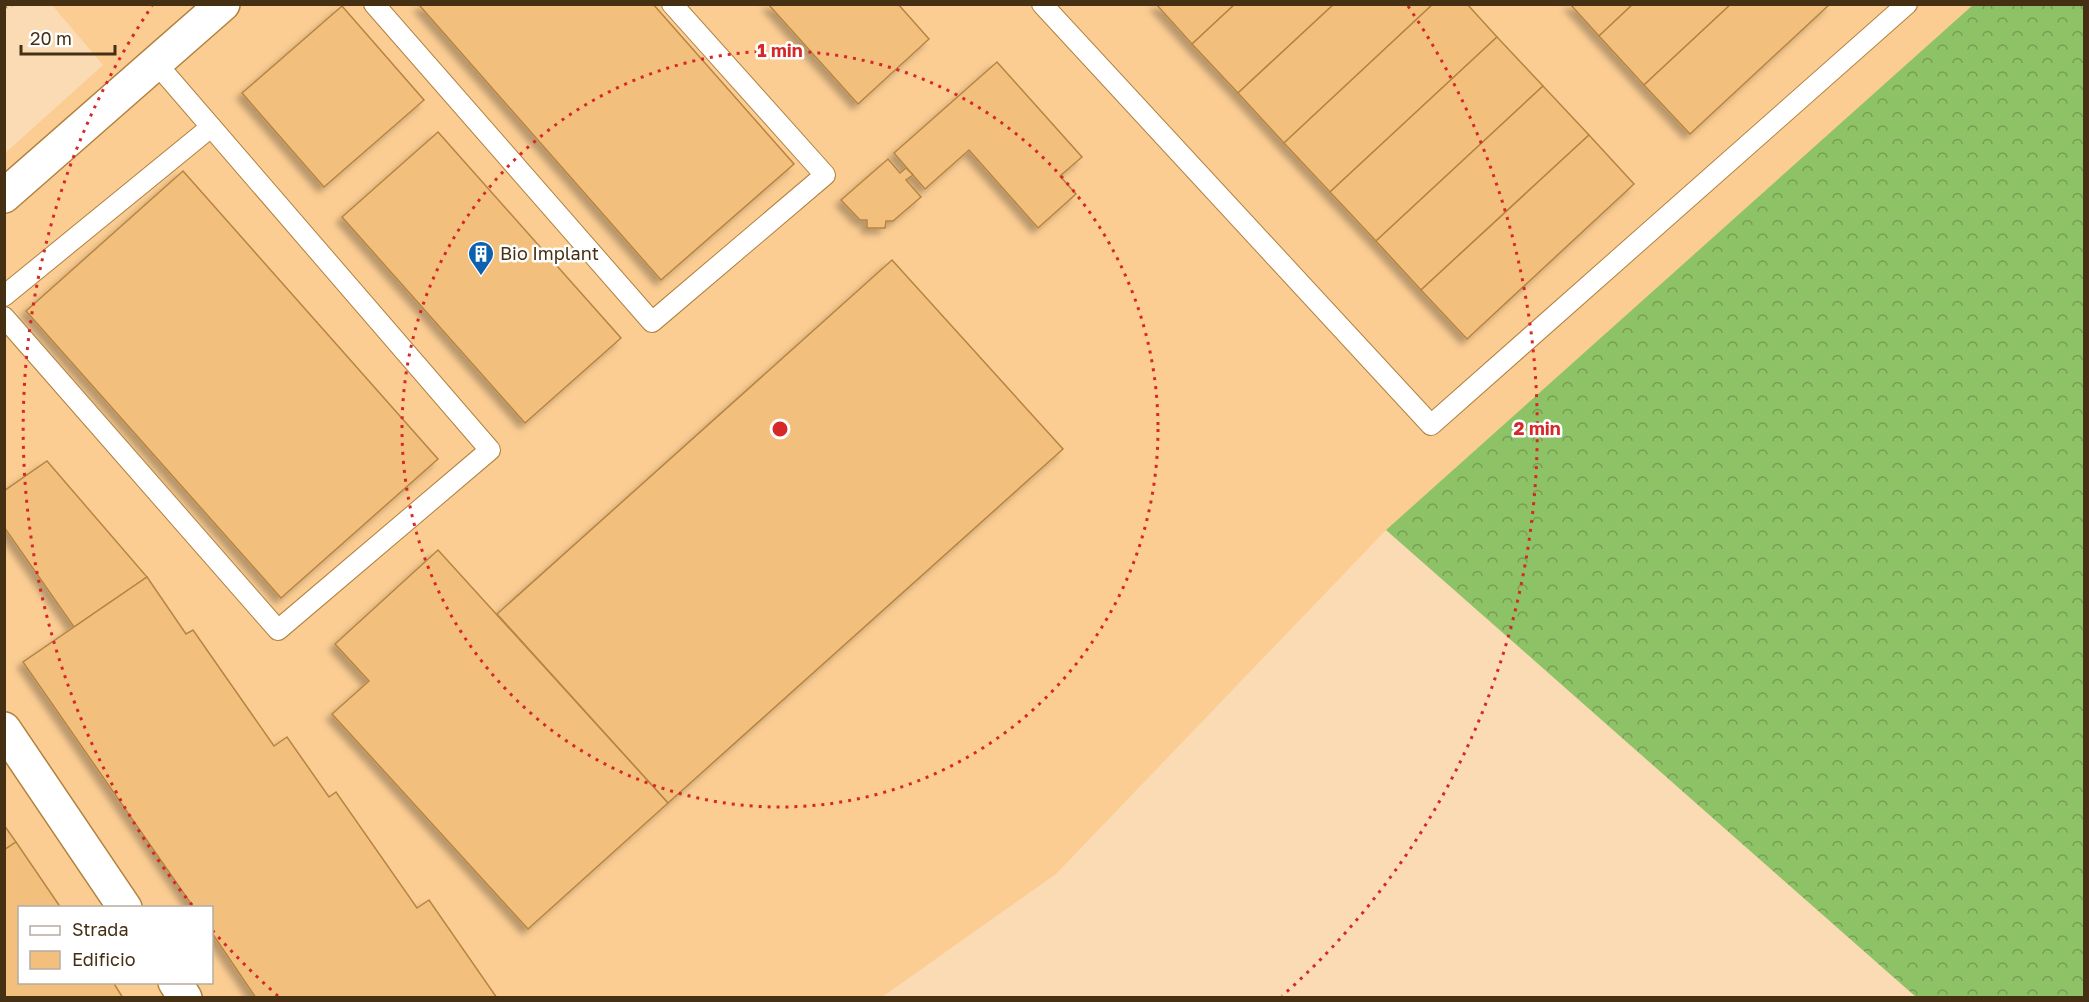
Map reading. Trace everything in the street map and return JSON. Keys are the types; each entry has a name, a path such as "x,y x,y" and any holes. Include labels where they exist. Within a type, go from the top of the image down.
{"street":[{"path":"4,196 223,4"},
{"path":"4,729 124,906"},
{"path":"176,984 185,998"}],"lane":[{"path":"374,4 652,322 825,175 672,4"},
{"path":"1042,4 1431,425 1907,4"},
{"path":"4,317 278,630 489,450 156,63"},
{"path":"4,296 211,127"}],"path":[{"path":"4,7 13,4"}],"shaded area":[{"path":"52,5 1974,5 1386,530 1056,874 882,997 5,997 4,154 103,65"}],"green space":[{"path":"1974,4 2084,5 2084,997 1916,997 1386,530"}],"building":[{"path":"422,4 653,4 794,164 661,280 420,6"},
{"path":"768,4 898,4 929,39 858,104"},
{"path":"1156,4 1235,4 1192,44"},
{"path":"1235,4 1334,4 1238,93 1192,44"},
{"path":"1334,4 1433,4 1284,143 1238,93"},
{"path":"1433,4 1467,4 1497,37 1330,192 1284,143"},
{"path":"1570,4 1633,4 1599,36"},
{"path":"1633,4 1731,4 1644,85 1599,36"},
{"path":"1731,4 1830,4 1690,134 1644,85"},
{"path":"342,6 424,100 324,187 242,93"},
{"path":"1497,37 1543,86 1376,241 1330,192"},
{"path":"997,62 1082,157 1060,176 1076,194 1038,228 969,150 925,189 894,153"},
{"path":"1543,86 1589,135 1421,290 1376,241"},
{"name":"Bio Implant","path":"438,132 621,338 525,423 342,217"},
{"path":"1589,135 1634,184 1467,339 1421,290"},
{"path":"888,159 900,173 906,168 913,175 906,180 921,197 893,221 886,221 885,228 867,228 867,220 860,220 841,200"},
{"path":"183,171 438,459 281,598 26,311"},
{"path":"892,260 1063,449 668,803 497,614"},
{"path":"47,461 147,577 74,627 4,527 4,491"},
{"path":"438,550 668,803 528,929 332,714 369,681 335,644"},
{"path":"147,577 186,634 193,630 274,746 287,737 329,797 336,792 417,908 429,900 497,998 256,998 213,934 213,906 193,906 23,662"},
{"path":"4,825 16,842 4,850"},
{"path":"16,842 60,906 18,906 18,984 114,984 123,998 4,998 4,850"}],"place":[{"name":"Bio Implant","path":"481,277"}]}
